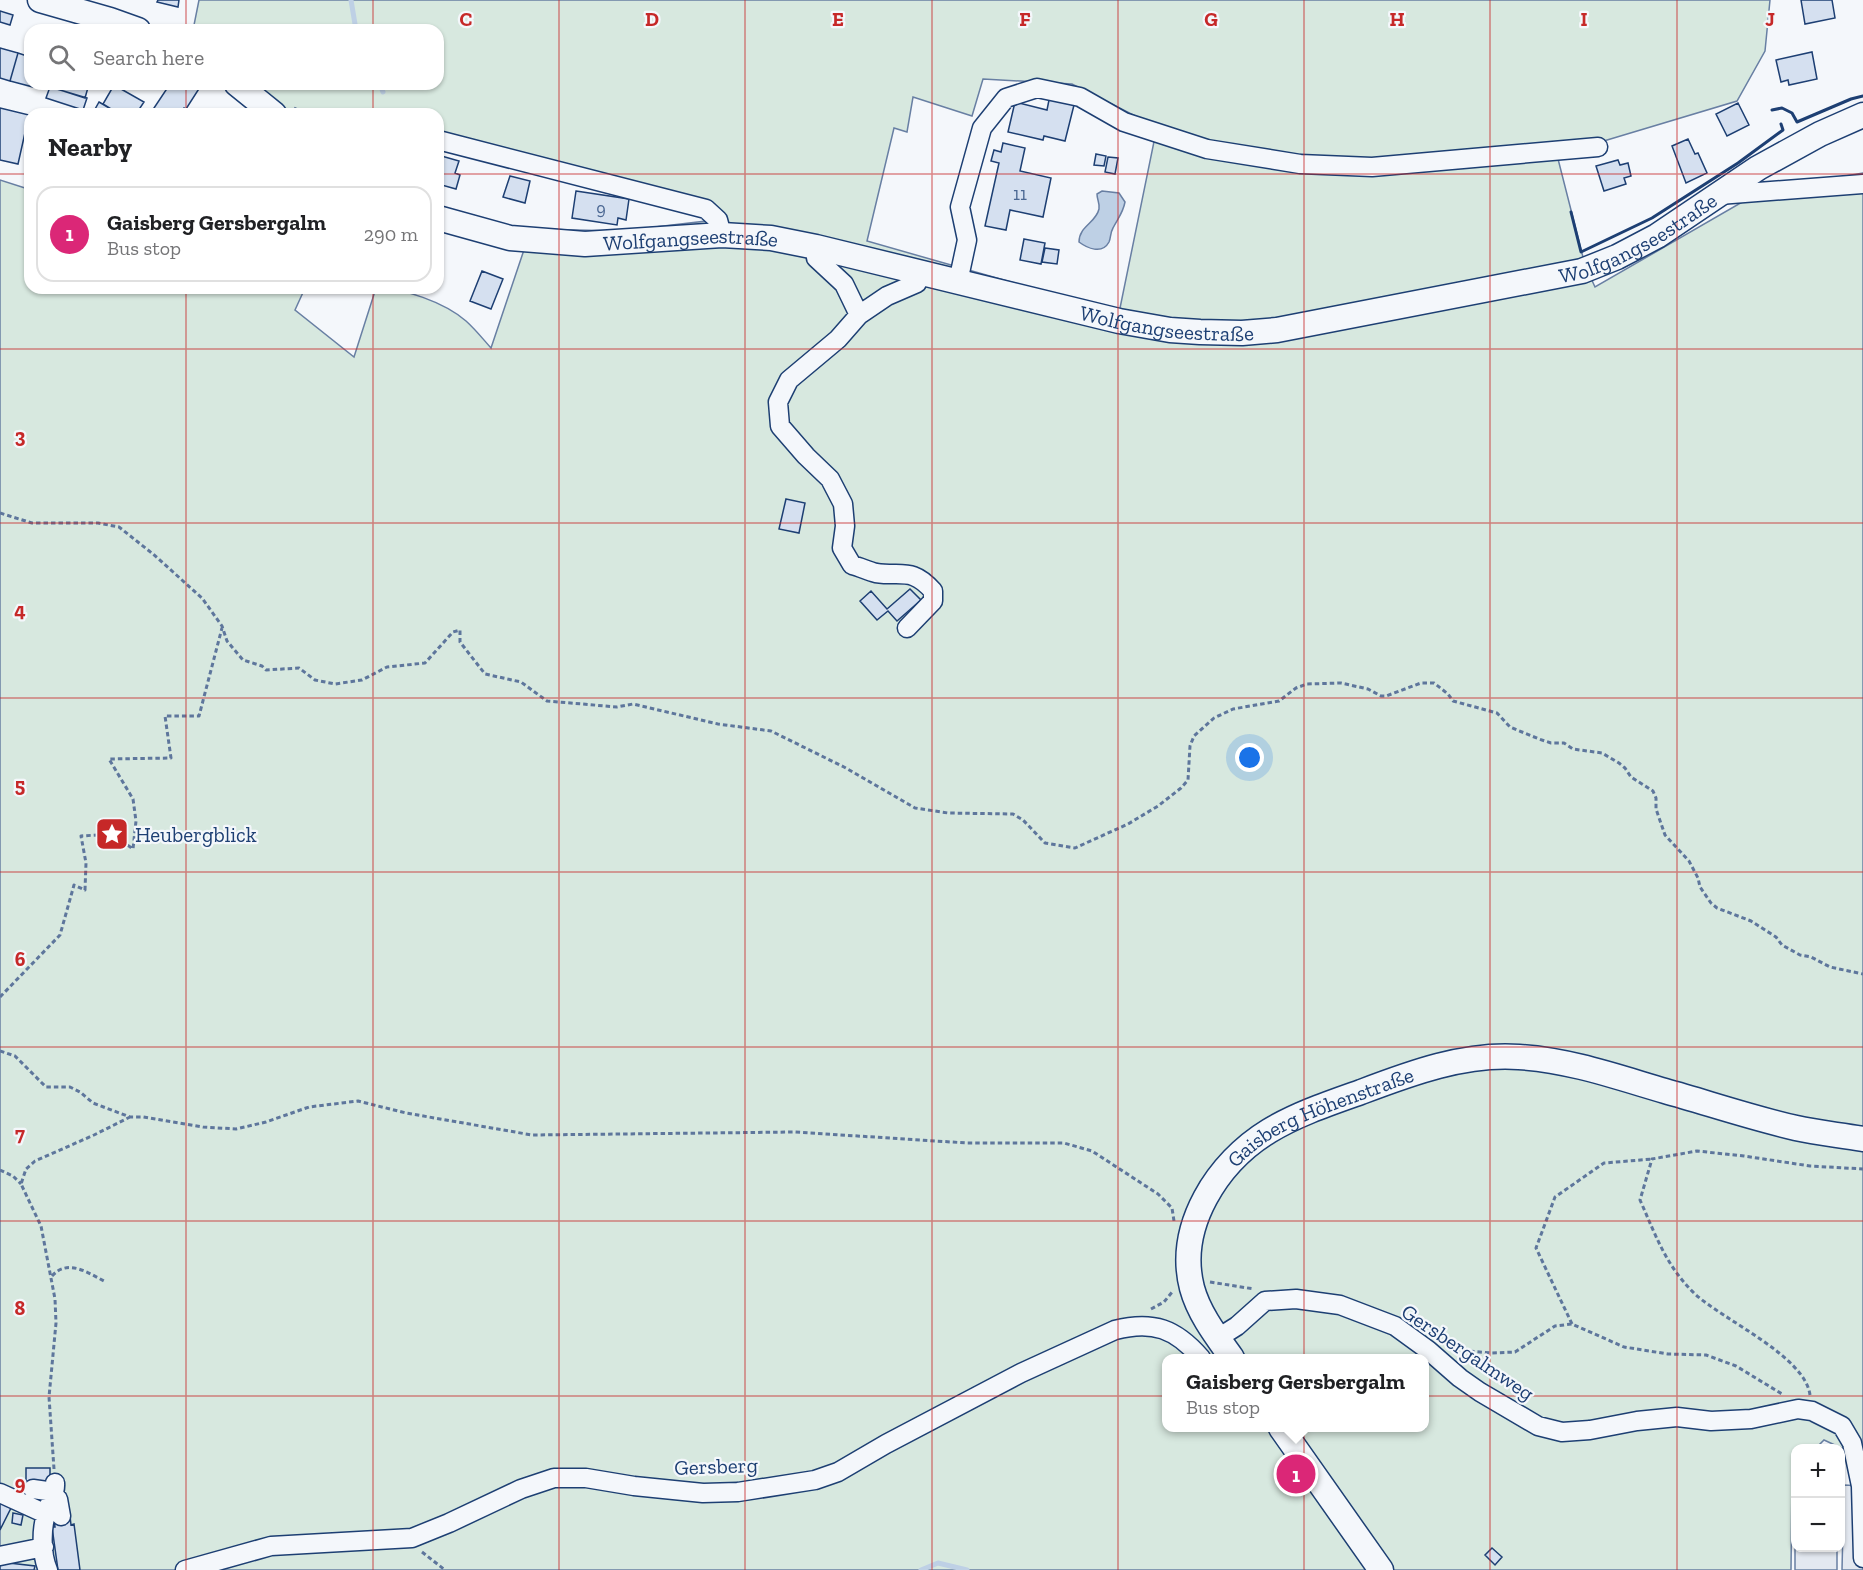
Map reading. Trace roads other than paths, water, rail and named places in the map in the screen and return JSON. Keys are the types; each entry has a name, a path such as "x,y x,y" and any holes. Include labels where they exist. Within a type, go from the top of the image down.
{"main road":[{"path":"53,2 120,24"},
{"path":"244,90 267,108"},
{"name":"Wolfgangseestraße","path":"444,220 510,238 585,244 722,235 771,238 1119,321 1170,330 1242,333 1278,330 1582,271 1617,257 1656,236 1778,157 1820,134 1863,115"},
{"name":"Gaisberg Höhenstraße","path":"1229,1354 1200,1307 1190,1278 1190,1249 1193,1232 1198,1214 1210,1189 1241,1152 1260,1137 1288,1121 1389,1081 1473,1059 1533,1058 1574,1066 1794,1127 1863,1139"},
{"path":"1284,1432 1381,1570"}],"street":[{"path":"958,282 967,240 960,207 982,128 1006,98 1037,88 1080,97 1124,122 1207,149 1300,164 1372,167 1598,147"},
{"path":"444,142 706,209 718,220 722,235"},
{"path":"1717,195 1863,184"},
{"path":"816,247 816,258 844,284 859,315"},
{"path":"907,628 933,601 933,591 924,580 907,573 875,573 852,565 842,548 845,526 843,504 830,479 780,426 778,402 789,380 838,339 859,315 887,296 917,283 921,272"},
{"name":"Gersbergalmweg","path":"1218,1338 1237,1326 1265,1301 1296,1299 1326,1302 1360,1311 1395,1326 1480,1392 1538,1426 1562,1432 1677,1417 1711,1421 1751,1419 1798,1409 1812,1411 1842,1426 1852,1443 1861,1486 1863,1557"},
{"name":"Gersberg","path":"196,1568 271,1546 412,1538 521,1489 554,1478 586,1478 634,1486 703,1493 738,1492 815,1480 838,1472 1021,1373 1115,1330 1130,1326 1150,1326 1170,1331 1185,1341 1197,1354"},
{"path":"33,1489 47,1491 54,1489 53,1515 43,1530 48,1570"},
{"path":"0,1493 53,1515"},
{"path":"0,1556 44,1547"},
{"path":"1863,1563 1863,1570"}],"water":[{"path":"1102,191 1119,193 1125,202 1109,242 1102,248 1094,249 1079,242 1082,232 1097,214 1099,207 1097,194"}],"waterway":[{"path":"351,0 355,24"},
{"path":"921,1570 938,1563 967,1570"}],"place":[{"name":"Heubergblick","path":"112,834"},
{"name":"Gaisberg Gersbergalm","path":"1296,1474"}]}
